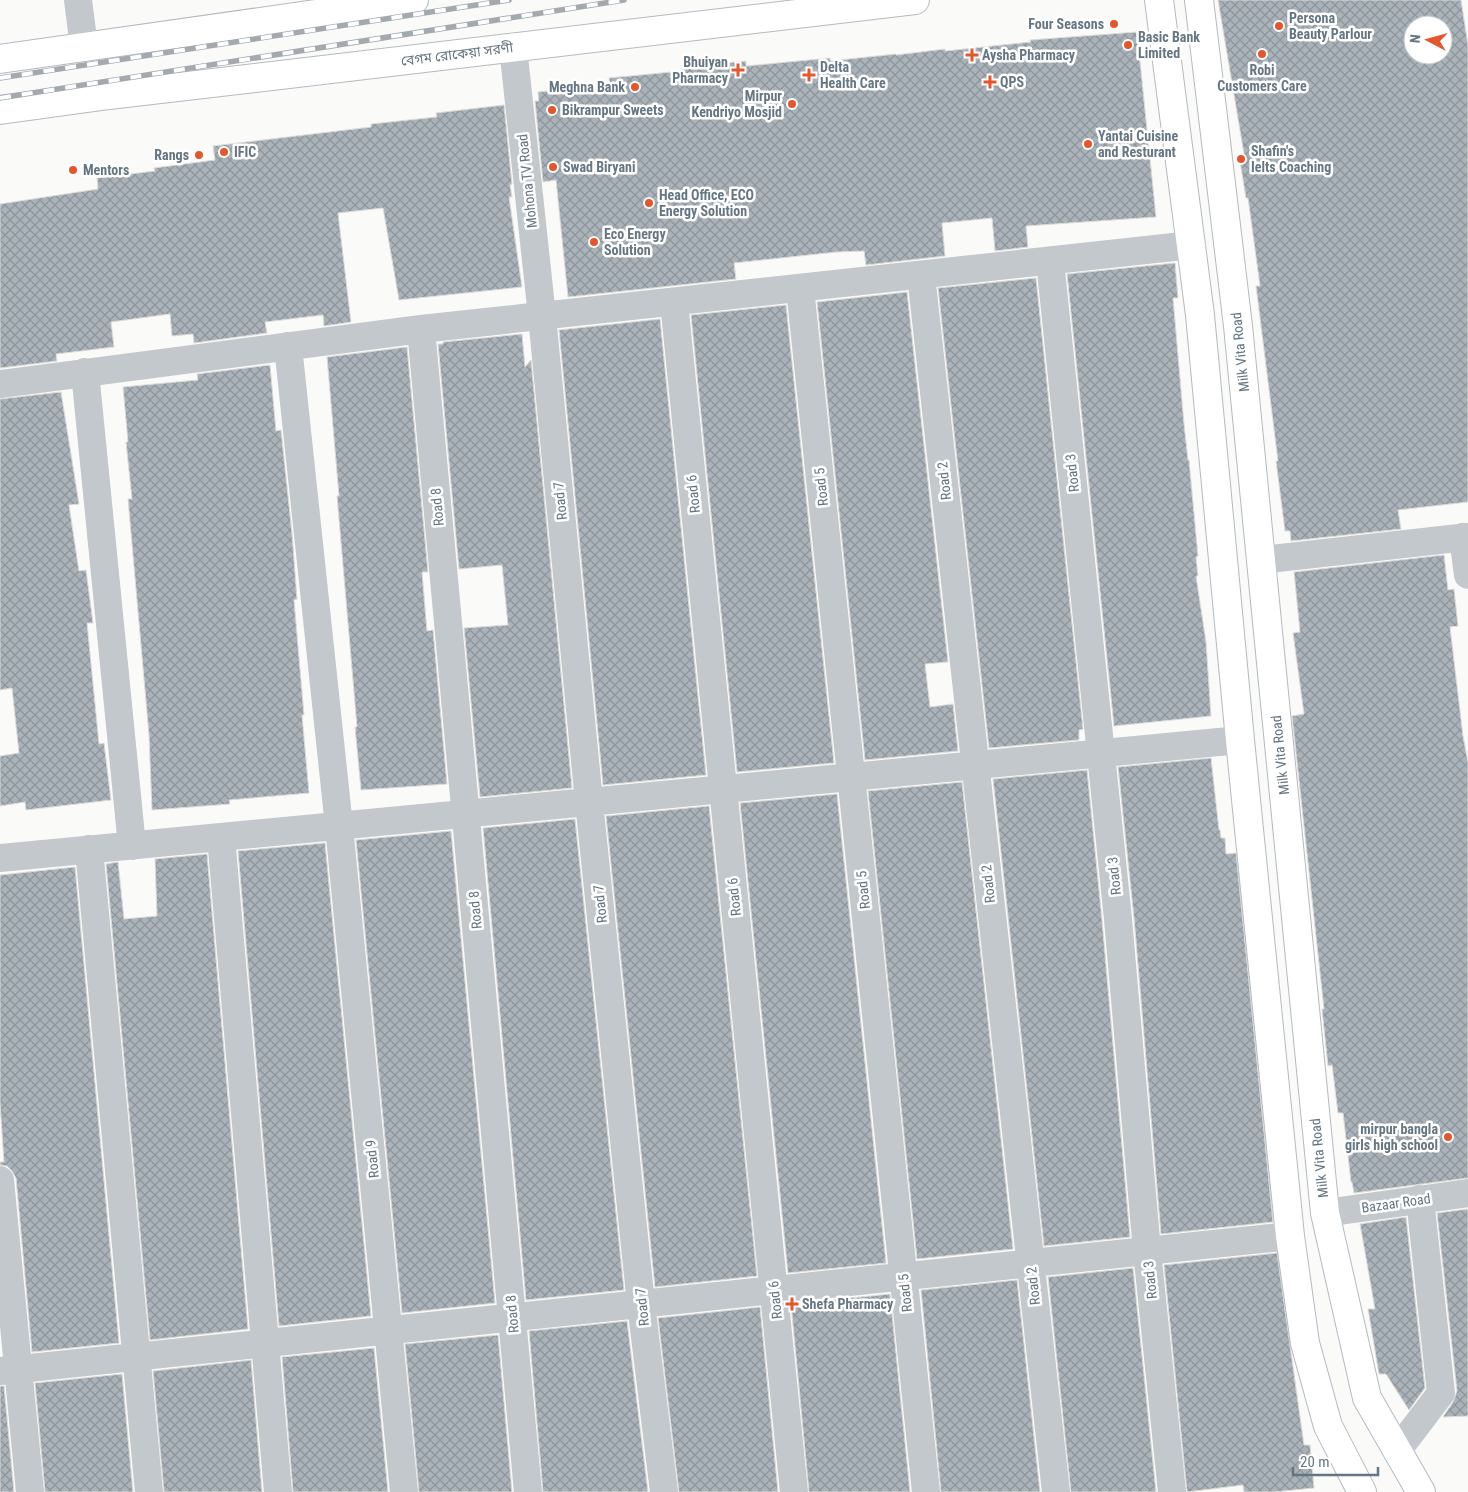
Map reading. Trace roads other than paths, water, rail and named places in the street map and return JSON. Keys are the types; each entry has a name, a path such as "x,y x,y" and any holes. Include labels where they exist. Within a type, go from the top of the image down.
{"street":[{"path":"78,0 84,47"},
{"path":"0,59 345,5 414,0"},
{"name":"বেগম রোকেয়া সরণী","path":"0,110 102,96 915,0"},
{"path":"1159,0 1200,315 1240,740 1290,1236 1305,1343 1328,1426 1362,1492"},
{"name":"Milk Vita Road","path":"1199,0 1238,326 1325,1212 1367,1398 1421,1492"},
{"name":"Mohona TV Road","path":"512,47 542,316"},
{"path":"0,384 421,329 1192,245"},
{"name":"Road 3","path":"1050,261 1118,920 1147,1251 1172,1492"},
{"name":"Road 2","path":"921,275 1056,1492"},
{"name":"Road 5","path":"800,288 926,1492"},
{"name":"Road 6","path":"674,302 794,1492"},
{"name":"Road 7","path":"542,316 589,802 641,1304 664,1492"},
{"name":"Road 8","path":"421,329 528,1492"},
{"name":"Road 9","path":"288,346 339,826 404,1492"},
{"path":"85,372 132,846"},
{"path":"1261,560 1466,537 1468,575"},
{"path":"0,858 1240,740"},
{"path":"221,837 278,1492"},
{"path":"88,849 149,1492"},
{"path":"0,1180 9,1370 30,1492"},
{"name":"Bazaar Road","path":"1325,1212 1468,1193"},
{"path":"1397,1451 1441,1393 1420,1199"},
{"path":"9,1370 1290,1236"}],"railway":[{"path":"0,78 509,0"},
{"path":"0,98 624,0"}],"place":[{"name":"Four Seasons","path":"1114,24"},
{"name":"Persona Beauty Parlour","path":"1279,26"},
{"name":"Basic Bank Limited","path":"1128,45"},
{"name":"Robi Customers Care","path":"1262,54"},
{"name":"Aysha Pharmacy","path":"972,55"},
{"name":"Bhuiyan Pharmacy","path":"738,70"},
{"name":"Delta Health Care","path":"809,75"},
{"name":"QPS","path":"990,82"},
{"name":"Meghna Bank","path":"635,87"},
{"name":"Mirpur Kendriyo Mosjid","path":"792,104"},
{"name":"Bikrampur Sweets","path":"552,110"},
{"name":"Yantai Cuisine and Resturant","path":"1088,144"},
{"name":"IFIC","path":"224,152"},
{"name":"Rangs","path":"199,155"},
{"name":"Shafin's Ielts Coaching","path":"1241,159"},
{"name":"Swad Biryani","path":"553,167"},
{"name":"Mentors","path":"73,170"},
{"name":"Head Office, ECO Energy Solution","path":"649,203"},
{"name":"Eco Energy Solution","path":"594,242"},
{"name":"mirpur bangla girls high school","path":"1448,1137"},
{"name":"Shefa Pharmacy","path":"792,1304"}]}
